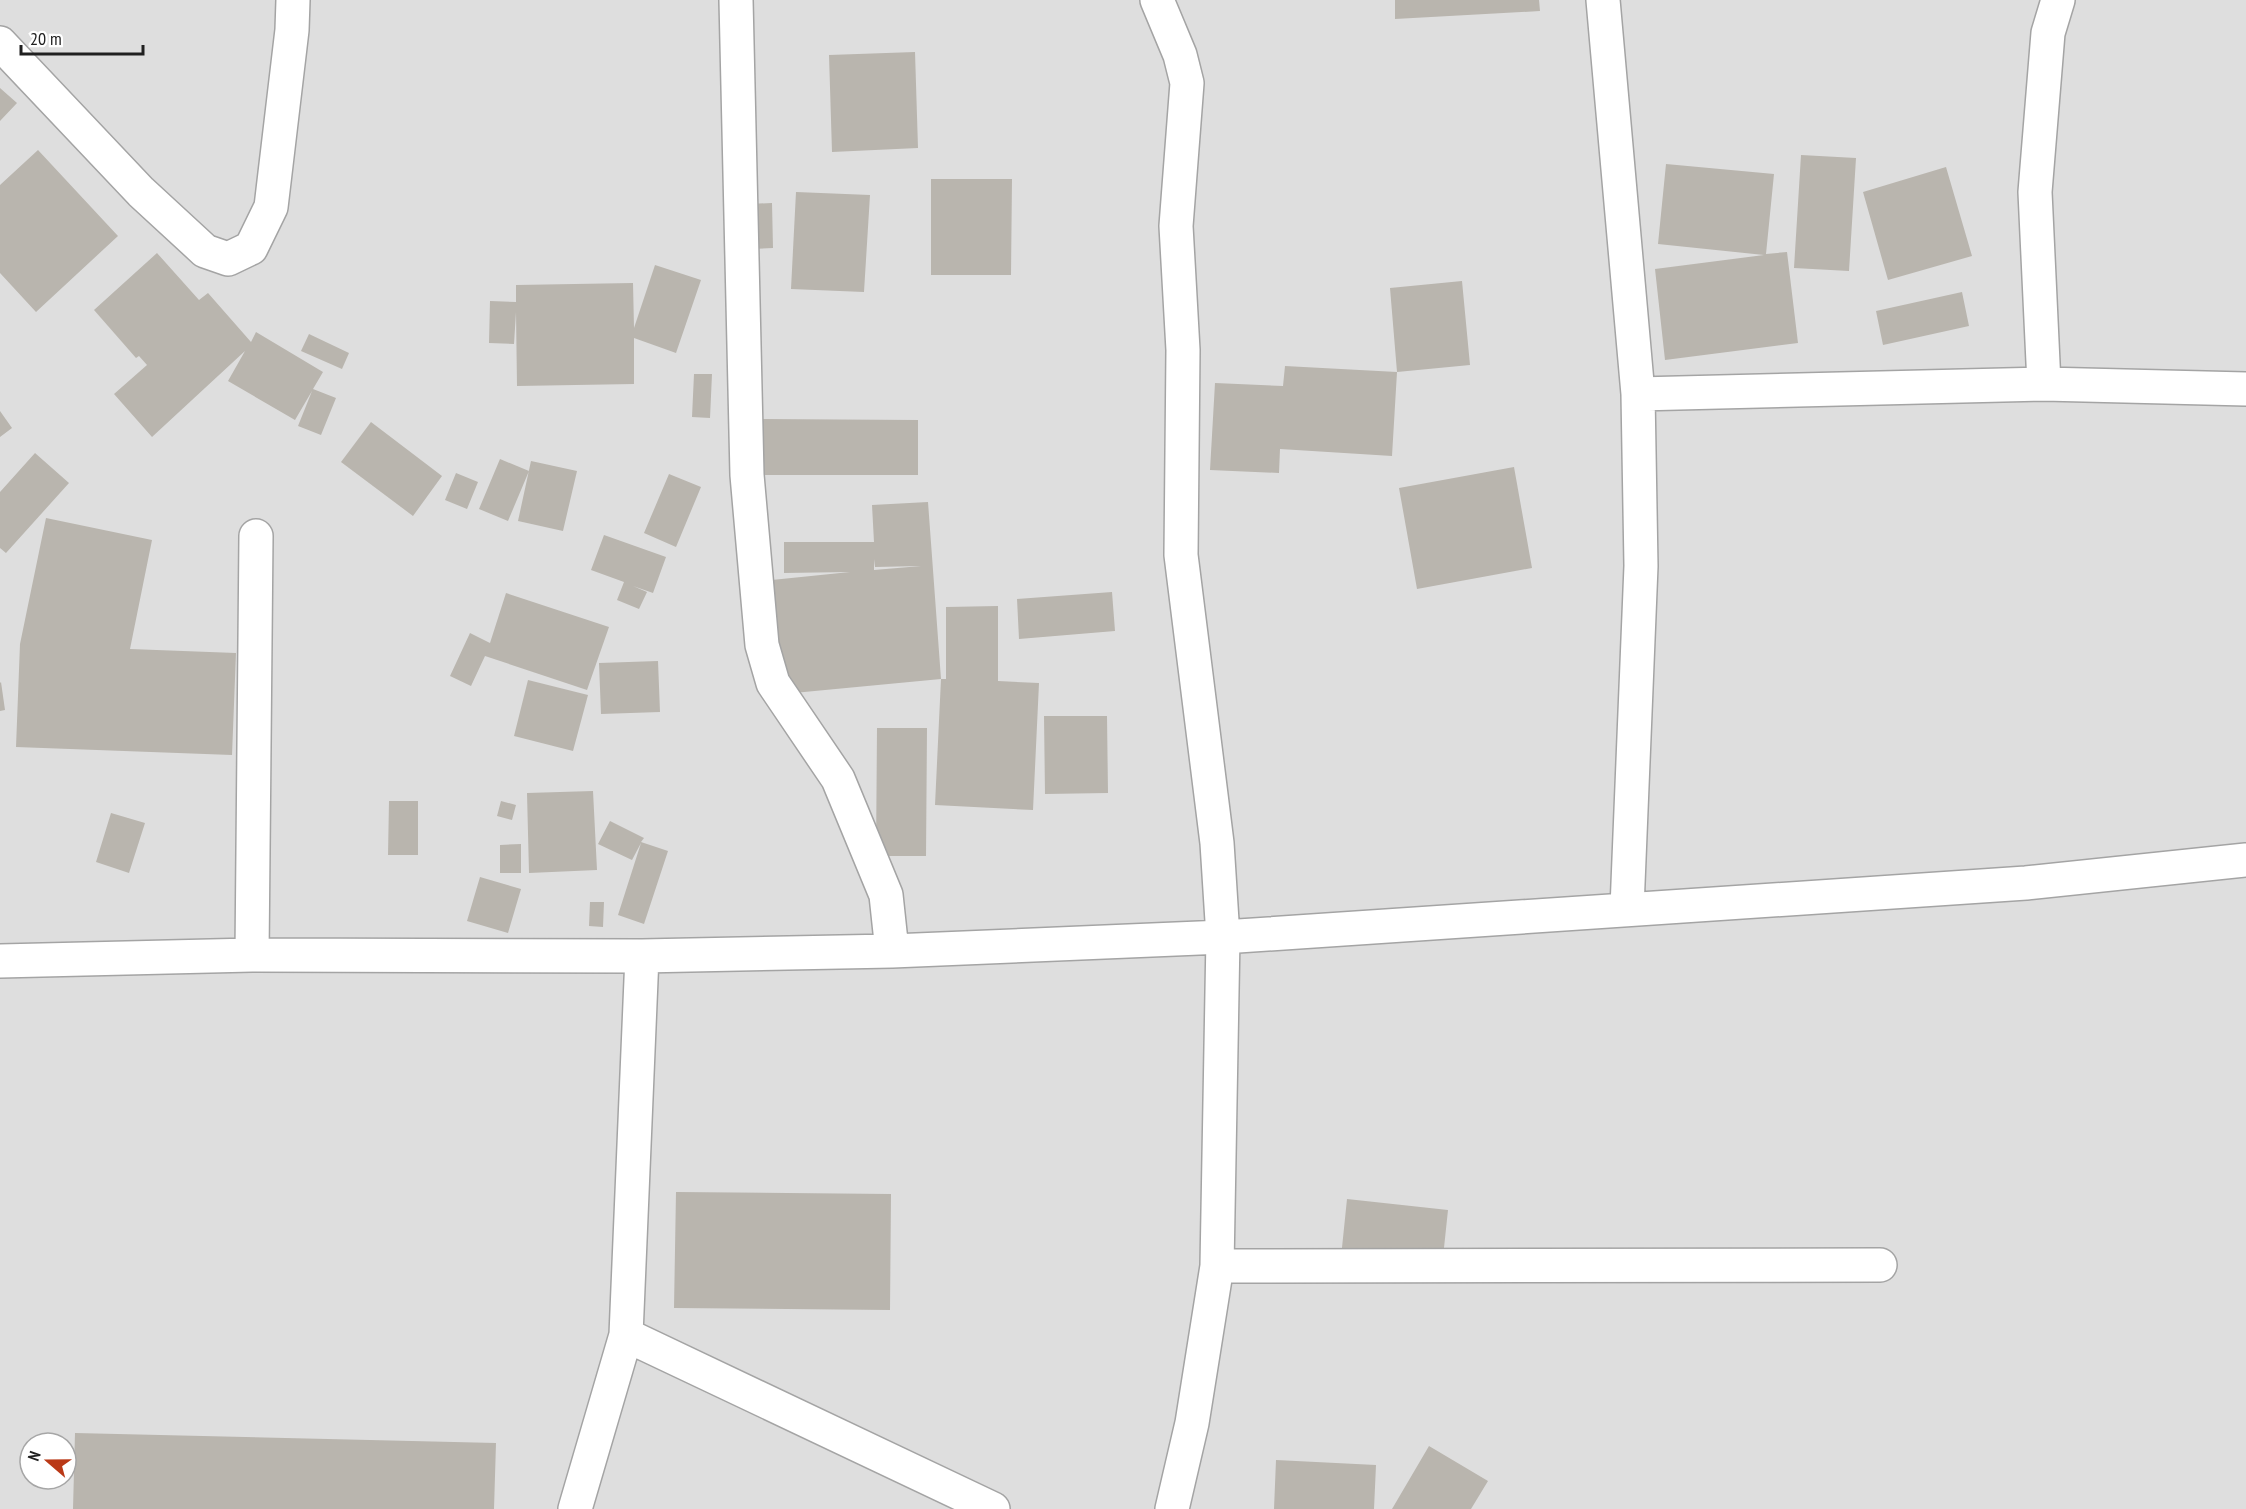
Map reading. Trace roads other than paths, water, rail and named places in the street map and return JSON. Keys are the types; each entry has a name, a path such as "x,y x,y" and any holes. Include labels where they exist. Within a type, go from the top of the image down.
{"street":[{"path":"0,43 141,192 205,251 228,259 251,248 271,207 292,30 293,0"},
{"path":"736,0 747,475 762,645 773,683 838,779 886,895 892,951"},
{"path":"1157,0 1180,55 1187,83 1176,225 1183,350 1181,555 1217,843 1223,937 1217,1266 1192,1424 1172,1509"},
{"path":"1603,0 1638,394 1641,566 1627,909"},
{"path":"2044,384 2035,192 2048,33 2058,0"},
{"path":"1638,394 2044,384 2246,389"},
{"path":"252,955 256,536"},
{"path":"0,961 252,955 642,957 892,951 1223,937 2026,884 2246,860"},
{"path":"575,1509 626,1335 642,957"},
{"path":"1217,1266 1880,1265"},
{"path":"626,1335 993,1509"}]}
